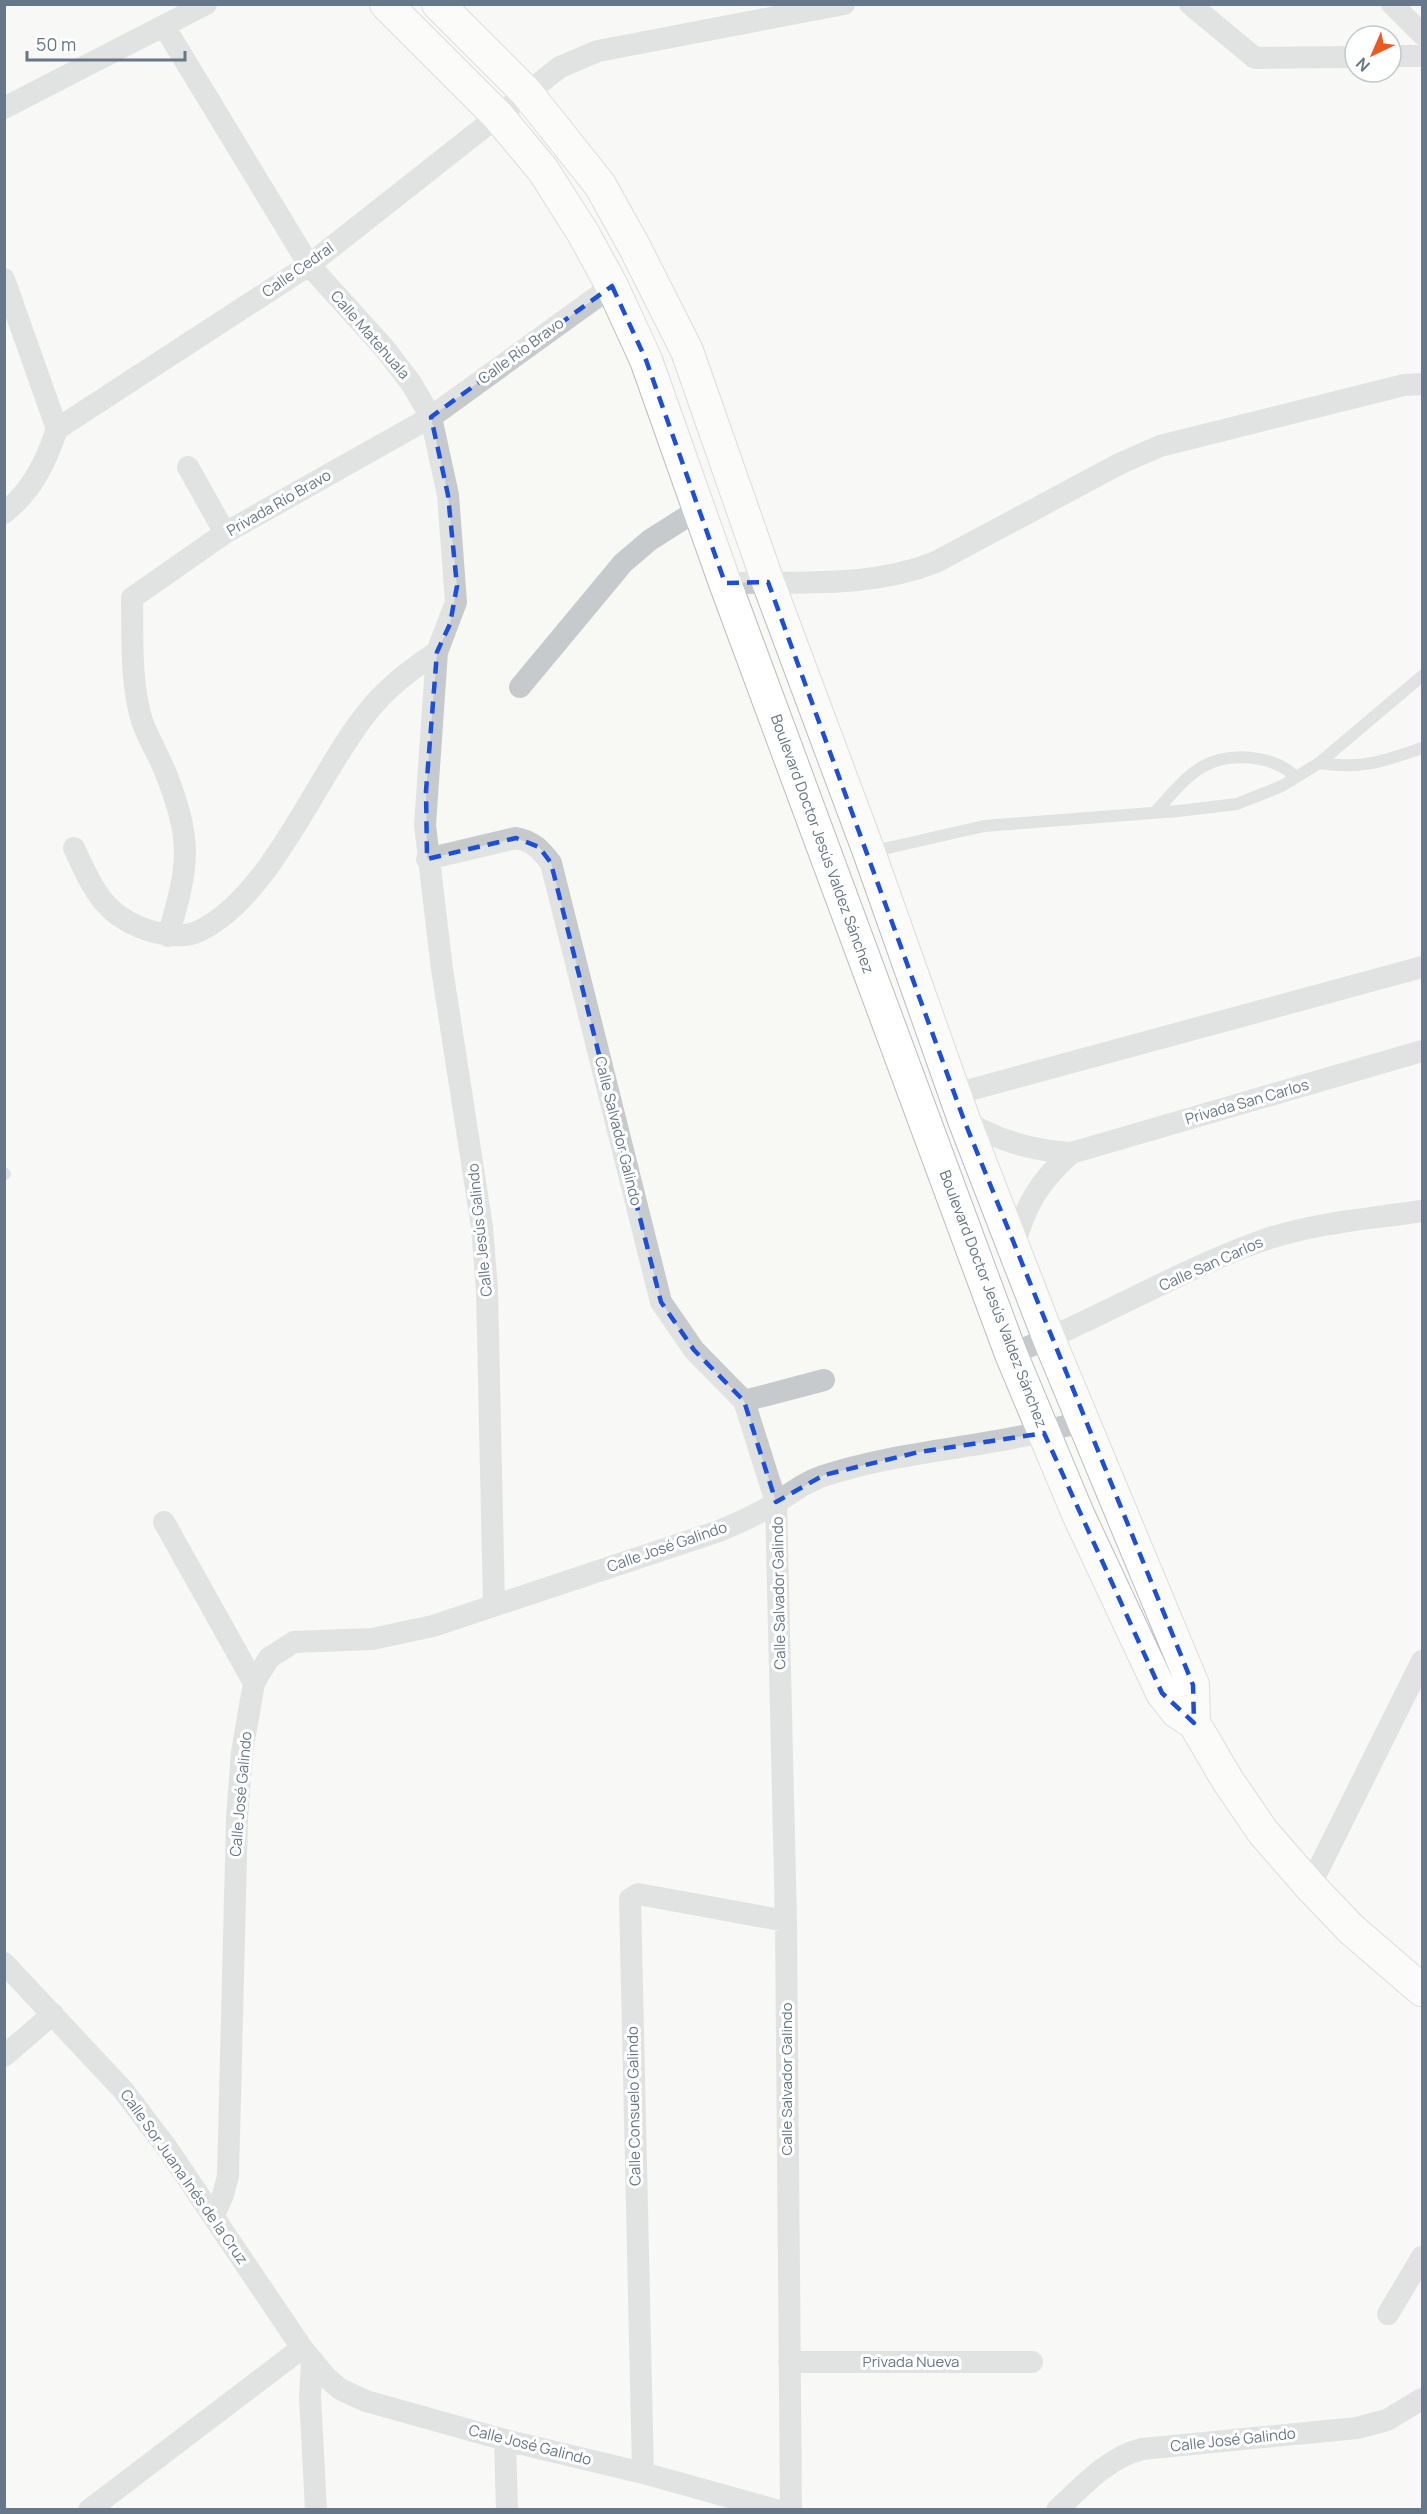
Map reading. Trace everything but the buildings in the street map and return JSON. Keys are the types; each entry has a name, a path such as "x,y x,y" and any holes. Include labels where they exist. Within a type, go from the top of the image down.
{"main road":[{"name":"Boulevard Doctor Jesús Valdez Sánchez","path":"386,4 498,116 543,170 583,233 612,286 646,360 725,583 1011,1354 1044,1433 1162,1693 1177,1712 1194,1724 1228,1781 1263,1832 1310,1886 1351,1929 1422,1990"},
{"name":"Boulevard Doctor Jesús Valdez Sánchez","path":"438,4 526,92 600,185 687,351 768,582 869,852 959,1107 1049,1340 1192,1685 1194,1724"}],"street":[{"path":"4,108 206,4"},
{"name":"Calle Cedral","path":"57,429 309,265 526,92 560,68 598,51 844,4"},
{"path":"1190,4 1255,58 1343,57"},
{"path":"1392,4 1422,34"},
{"name":"Calle Matehuala","path":"164,26 309,265 385,349 411,383 431,417 448,495 457,586 450,624 437,652 426,802 427,859"},
{"path":"1403,56 1422,56"},
{"path":"4,279 57,429 48,456 34,480 22,498 4,513"},
{"name":"Calle Río Bravo","path":"431,417 612,286"},
{"path":"725,583 851,583 911,572 936,562 1119,464 1160,446 1404,385 1422,384"},
{"name":"Privada Río Bravo","path":"168,936 184,882 185,831 165,771 143,722 137,699 133,674 132,598 225,533 431,417"},
{"path":"188,466 225,533"},
{"path":"520,687 623,563 650,540 699,509"},
{"path":"74,848 96,894 115,915 138,927 168,936 197,933 223,916 254,884 311,801 365,715 396,680 437,652"},
{"name":"Calle Salvador Galindo","path":"427,859 516,838 527,840 539,847 551,863 661,1302 694,1350 744,1401 776,1502 786,1921 791,2510"},
{"name":"Calle Jesús Galindo","path":"427,859 482,1227 488,1290 494,1605"},
{"path":"959,1107 1422,967"},
{"name":"Privada San Carlos","path":"959,1107 988,1134 1015,1145 1042,1151 1071,1153 1422,1051"},
{"name":"Privada San Carlos","path":"1014,1247 1021,1220 1033,1195 1050,1172 1071,1153"},
{"name":"Calle San Carlos","path":"1011,1354 1049,1340 1260,1241 1302,1230 1422,1211"},
{"path":"744,1401 824,1380"},
{"name":"Calle José Galindo","path":"214,2215 228,2176 237,1818 242,1752 254,1683 269,1658 294,1642 372,1639 406,1634 719,1531 776,1502 797,1488 824,1476 919,1452 1044,1433 1082,1420"},
{"path":"165,1522 254,1683"},
{"path":"1310,1886 1422,1661"},
{"name":"Calle Consuelo Galindo","path":"643,2473 630,1899 638,1894 786,1921"},
{"name":"Calle Sor Juana Inés de la Cruz","path":"4,1963 123,2090 214,2215 307,2354"},
{"path":"4,2056 53,2014"},
{"path":"1388,2314 1422,2257"},
{"path":"89,2510 307,2354"},
{"path":"307,2354 316,2510"},
{"name":"Calle José Galindo","path":"307,2354 340,2389 366,2401 776,2510"},
{"name":"Privada Nueva","path":"789,2362 1032,2362"},
{"name":"Calle José Galindo","path":"1057,2510 1106,2466 1125,2454 1142,2449 1357,2428 1387,2420 1422,2399"},
{"path":"506,2440 507,2510"}],"lane":[{"path":"869,852 984,826 1237,804 1282,786 1319,763 1422,676"},
{"path":"1319,763 1357,767 1373,765 1422,748"},
{"path":"1154,813 1183,782 1214,761 1258,759 1274,762 1295,776"}],"highlighted area":[{"path":"612,286 646,360 725,583 768,582 964,1120 1193,1685 1194,1723 1162,1693 1044,1433 919,1452 824,1475 776,1502 744,1401 694,1350 661,1302 551,863 539,847 516,838 427,859 426,791 437,652 450,624 457,586 448,495 431,417"}]}
